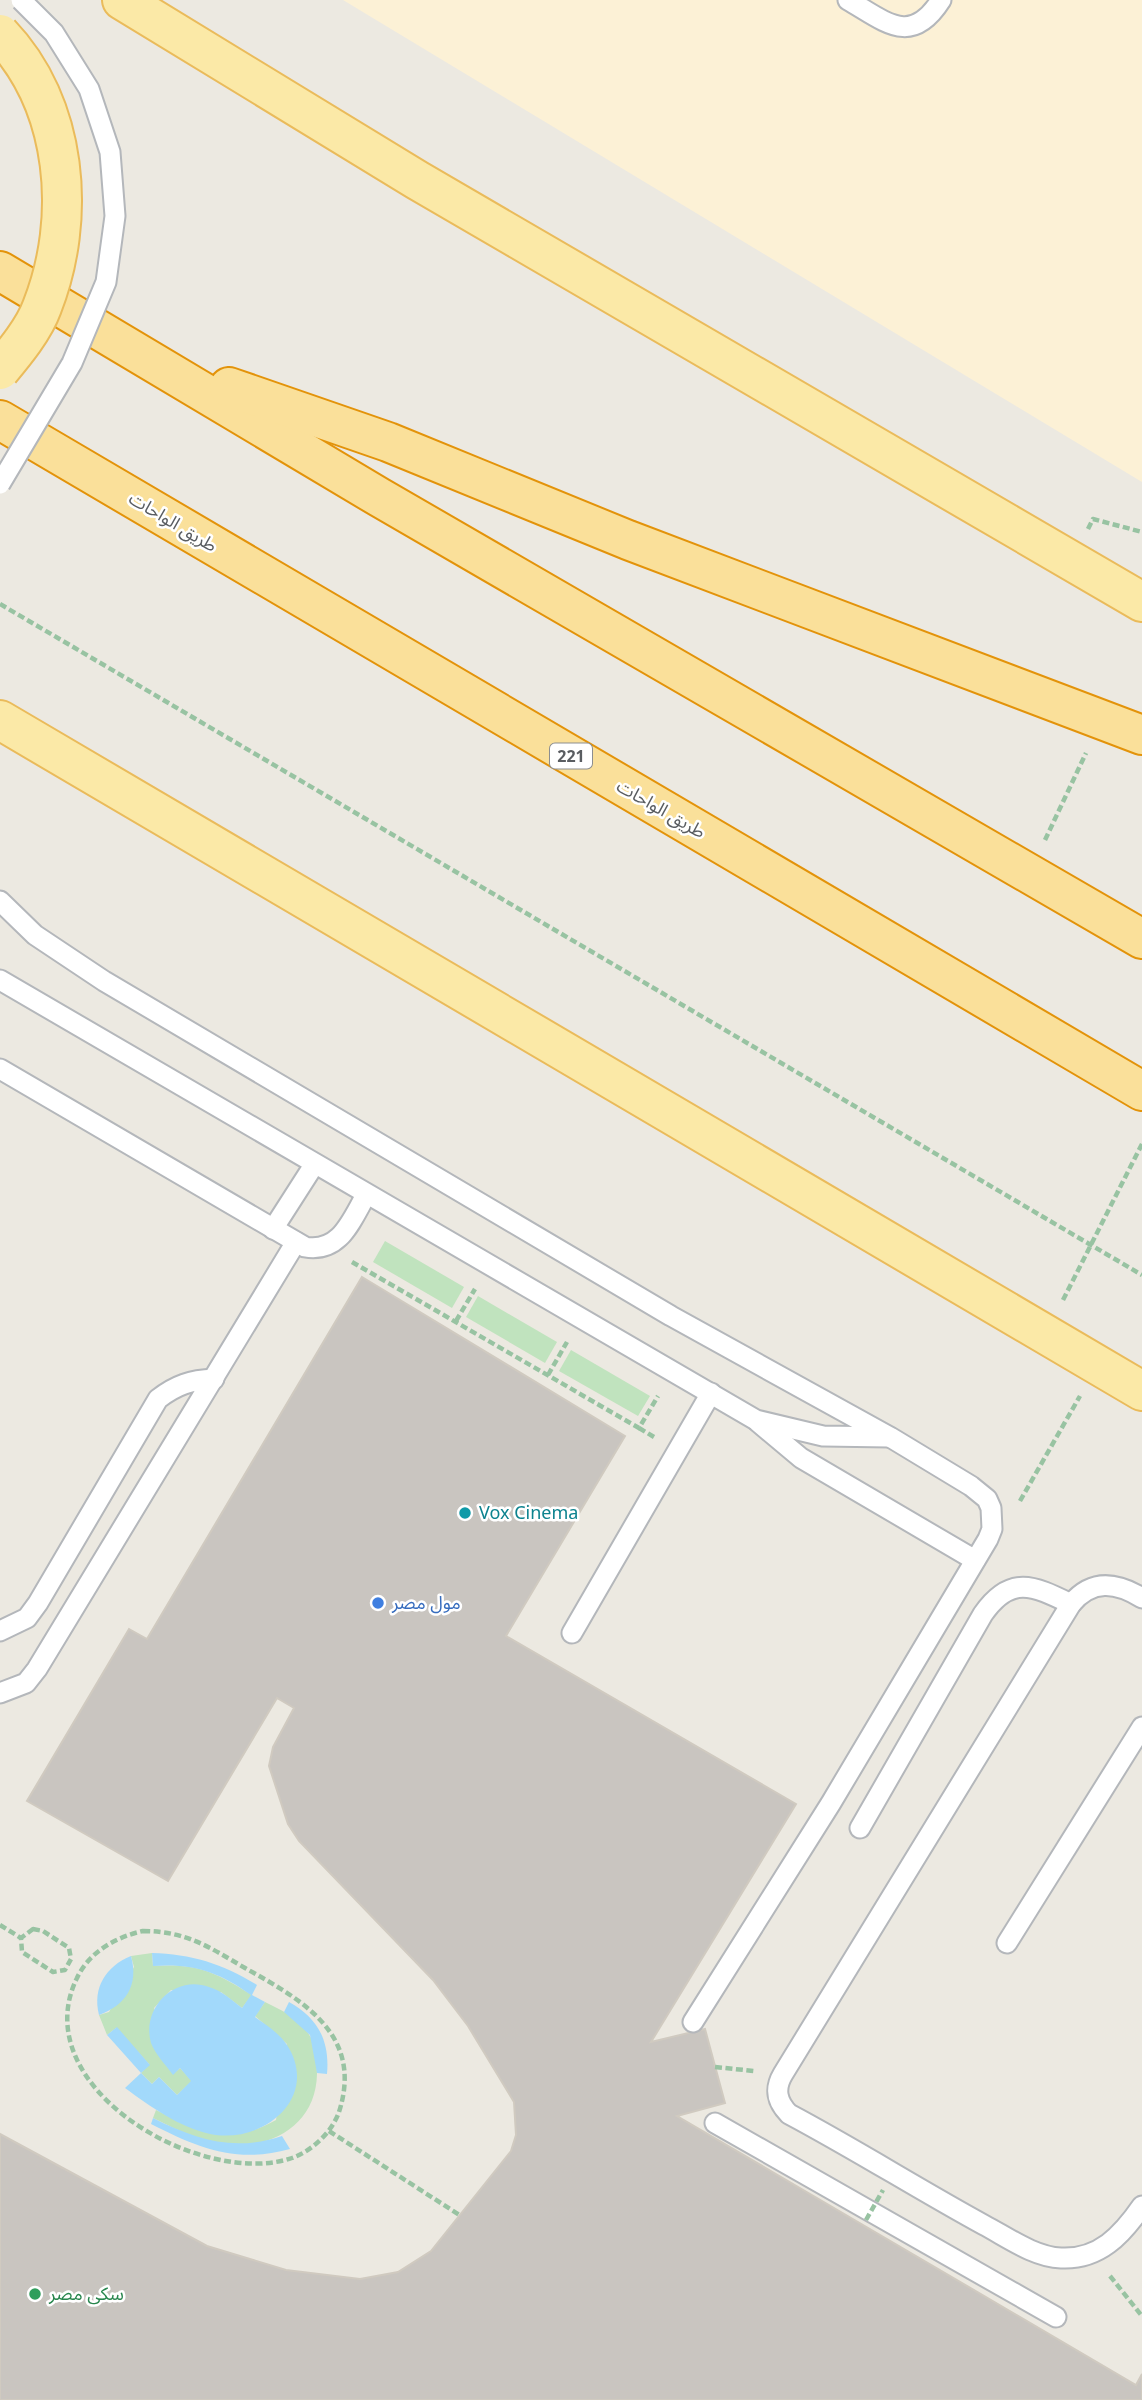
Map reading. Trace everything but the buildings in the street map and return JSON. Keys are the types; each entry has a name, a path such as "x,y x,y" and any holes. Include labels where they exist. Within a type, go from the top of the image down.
{"highway":[{"path":"0,271 379,497 1142,939"},
{"path":"155,361 388,442 628,540 1142,736"},
{"name":"طريق الواحات","path":"0,420 1142,1091"}],"main road":[{"path":"122,0 417,180 1142,602"},
{"path":"0,34 31,74 48,114 64,182 57,254 42,309 0,370"},
{"path":"0,720 1142,1391"}],"lane":[{"path":"0,484 72,363 106,282 115,216 110,152 89,89 54,33 21,0"},
{"path":"848,0 895,26 915,26 929,19 941,0"},
{"path":"0,742 61,756"},
{"path":"0,901 35,935 104,981 671,1316 890,1437 979,1491 991,1508 993,1518 988,1539 831,1803 693,2022"},
{"path":"0,979 366,1195 711,1393 756,1420 801,1458 975,1560"},
{"path":"0,1069 273,1229 315,1249 335,1243 366,1195"},
{"path":"273,1229 314,1164"},
{"path":"0,1693 26,1683 37,1669 296,1242"},
{"path":"0,1631 27,1618 38,1603 158,1399 172,1388 192,1380 214,1380"},
{"path":"572,1633 711,1393"},
{"path":"756,1420 823,1436 890,1437"},
{"path":"1142,1598 1121,1587 1106,1584 1090,1587 1071,1604 779,2082 779,2100 789,2114 932,2197 1046,2255 1062,2258 1093,2253 1119,2236 1142,2208"},
{"path":"860,1828 983,1614 998,1596 1020,1586 1032,1587 1071,1604"},
{"path":"1007,1943 1142,1727"},
{"path":"715,2123 1056,2317"}],"path":[{"path":"0,604 1142,1275"},
{"path":"1029,873 1101,720"},
{"path":"1046,1334 1142,1144"},
{"path":"361,1251 354,1263 639,1429 659,1395 648,1388"},
{"path":"464,1281 487,1294"},
{"path":"456,1321 476,1287"},
{"path":"556,1334 579,1347"},
{"path":"548,1375 568,1341"},
{"path":"988,1539 998,1532 1013,1513 1098,1365"},
{"path":"0,1926 21,1938"},
{"path":"28,1931 43,1931 69,1948 69,1965 59,1972 47,1970 22,1952 21,1938 28,1931"},
{"path":"143,1931 169,1931 193,1938 293,1995 324,2022 340,2053 343,2074 342,2103 329,2131 318,2142 292,2158 251,2163 209,2158 151,2131 108,2103 84,2075 71,2052 66,2014 70,1992 80,1972 94,1954 112,1941 143,1931"},
{"path":"69,1965 80,1972"},
{"path":"715,2067 783,2074"},
{"path":"329,2131 461,2216"},
{"path":"866,2220 883,2190"},
{"path":"1093,2253 1142,2316"}],"shaded area":[{"path":"343,0 1142,0 1142,482"}],"green space":[{"path":"385,1241 464,1287 452,1308 373,1262"},
{"path":"478,1296 557,1342 545,1363 466,1317"},
{"path":"571,1350 650,1396 638,1416 559,1371"},
{"path":"152,1953 153,1966 182,1966 206,1971 252,1995 242,2008 221,1992 171,1990 154,2008 173,2074 180,2068 192,2081 177,2095 159,2077 152,2084 141,2073 149,2064 116,2028 107,2035 99,2015 109,2012 134,1967 131,1956"},
{"path":"265,2002 299,2023 311,2037 316,2058 315,2091 301,2119 277,2137 246,2145 229,2145 199,2139 153,2118 156,2110 201,2130 229,2135 259,2128 276,2120 287,2044 255,2016"}],"water":[{"path":"152,1953 194,1958 232,1971 257,1985 252,1995 265,2002 255,2017 287,2045 296,2064 297,2083 291,2099 281,2113 266,2125 230,2136 210,2134 187,2127 125,2088 141,2073 152,2084 159,2077 177,2095 191,2081 180,2068 173,2075 151,2043 151,2018 156,2006 173,1990 196,1984 209,1987 223,1993 242,2008 251,1995 228,1980 205,1971 181,1966 153,1966"},
{"path":"131,1956 133,1976 128,1993 117,2006 99,2015 99,1987 103,1979 114,1966"},
{"path":"289,2002 308,2015 320,2032 326,2051 327,2074 317,2073 310,2035 284,2012"},
{"path":"117,2027 150,2065 141,2073 107,2035"},
{"path":"153,2118 200,2138 216,2141 248,2143 282,2136 290,2149 253,2155 218,2151 185,2140 151,2124"}],"place":[{"name":"Vox Cinema","path":"465,1513"},
{"name":"مول مصر","path":"378,1603"},
{"name":"سكى مصر","path":"35,2294"}]}
